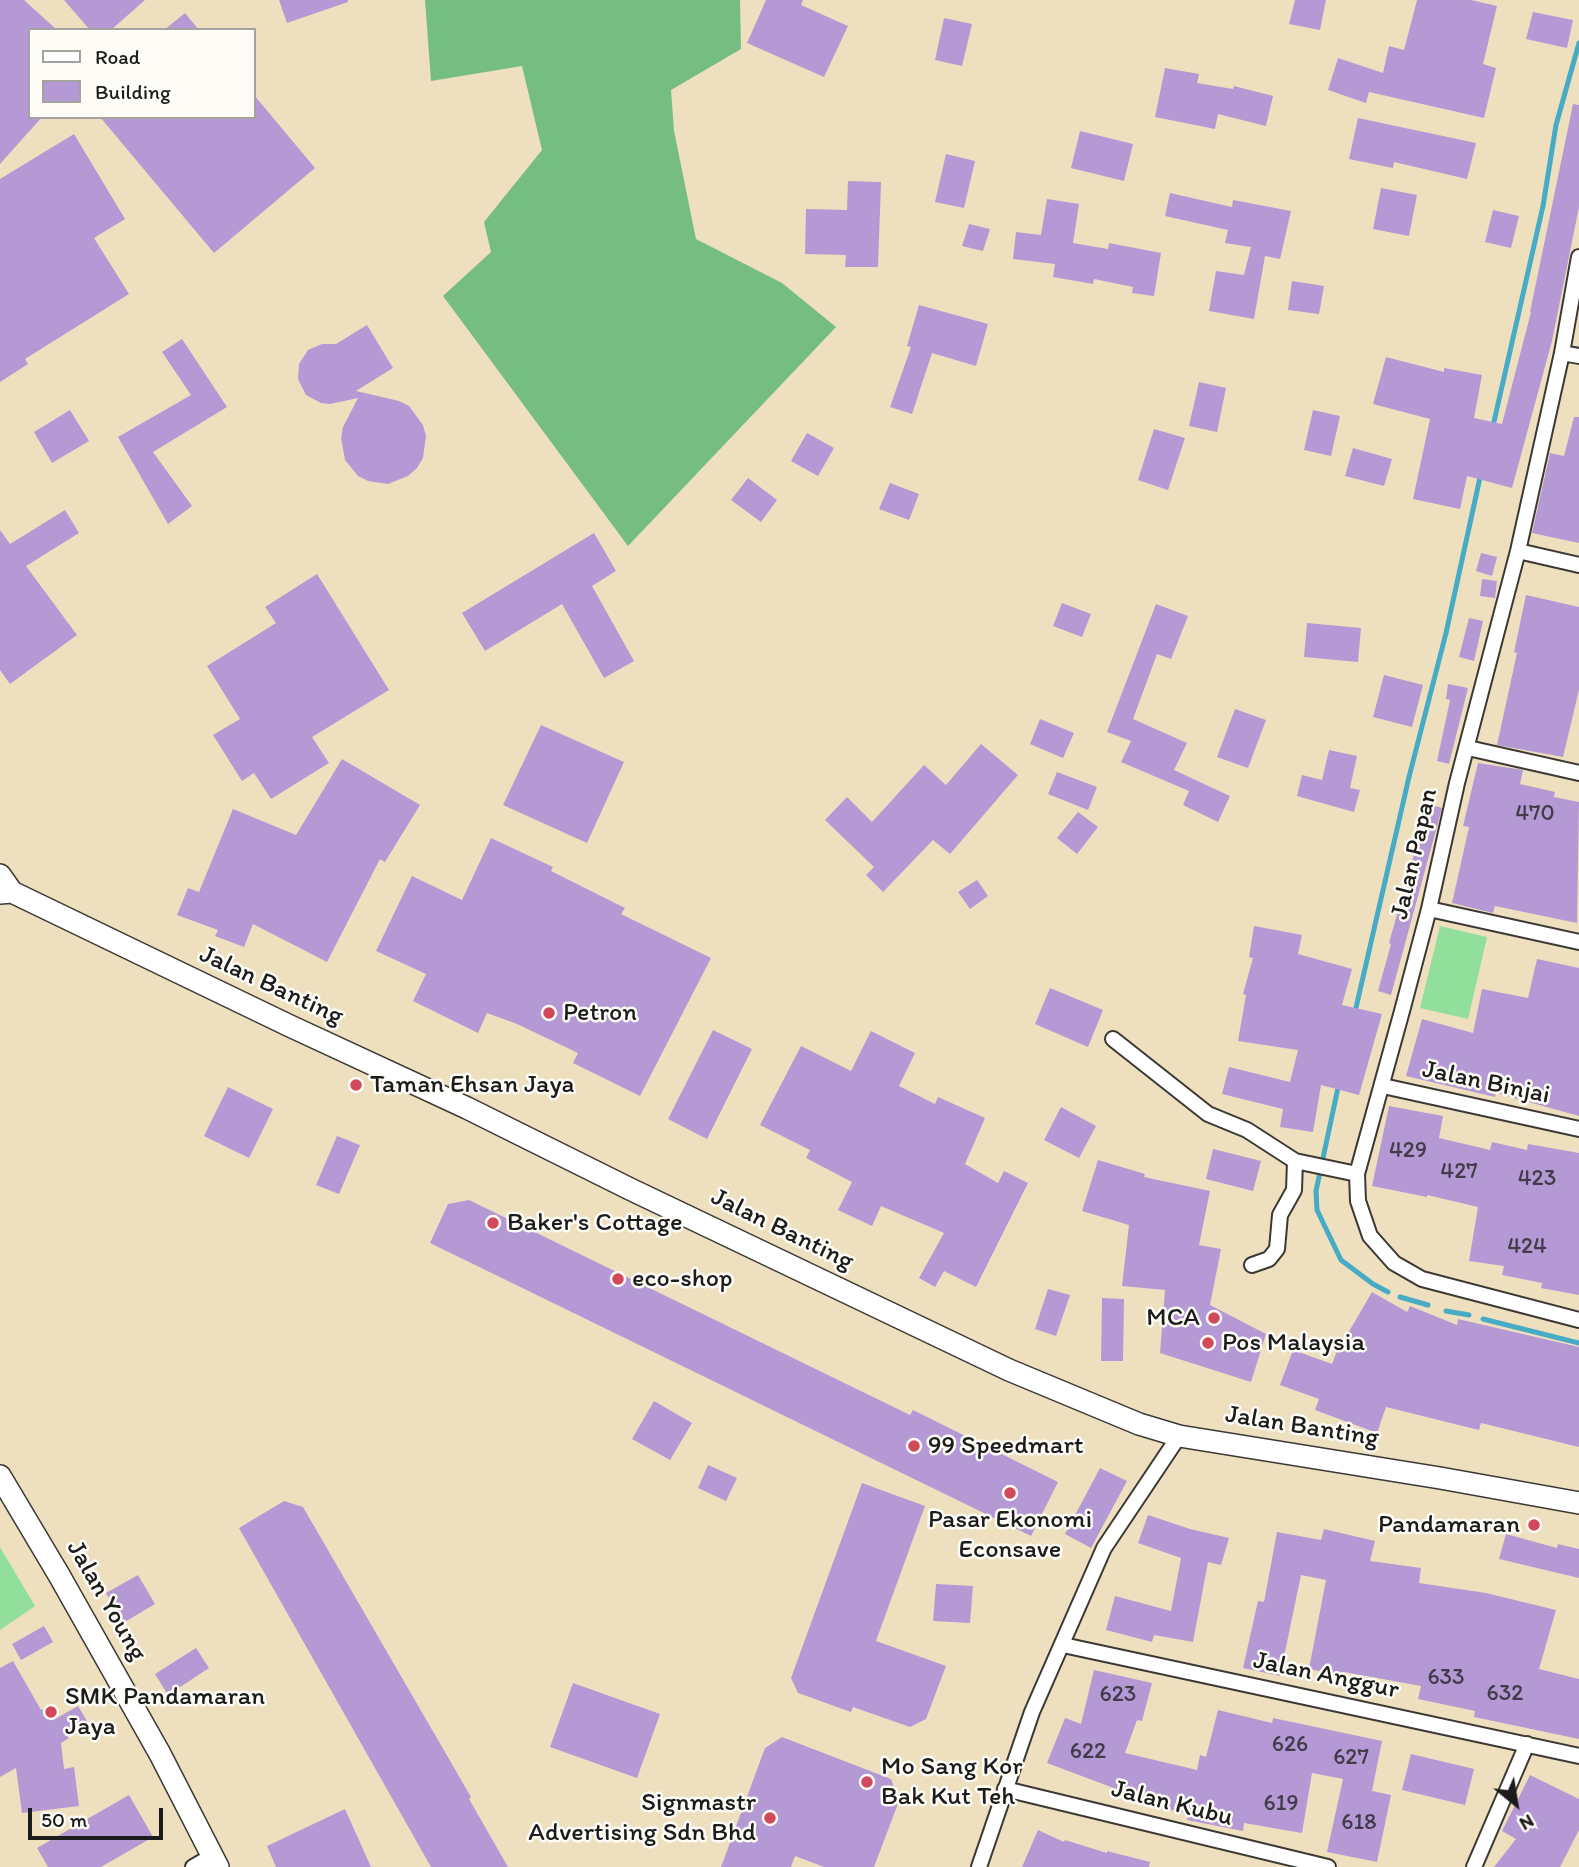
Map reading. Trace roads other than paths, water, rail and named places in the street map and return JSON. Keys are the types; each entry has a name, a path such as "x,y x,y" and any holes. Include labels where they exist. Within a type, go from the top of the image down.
{"main road":[{"path":"0,875 6,893"},
{"name":"Jalan Banting","path":"6,893 467,1108 1009,1370 1139,1424 1179,1436 1579,1503"},
{"name":"Jalan Young","path":"0,1476 59,1574 160,1754 215,1861"}],"street":[{"name":"Jalan Papan","path":"1579,257 1562,353 1518,551 1457,783 1429,909 1357,1174 1358,1200 1370,1236 1394,1263 1422,1279 1579,1320"},
{"path":"1562,353 1579,356"},
{"path":"1518,551 1579,565"},
{"path":"1468,748 1579,774"},
{"path":"1429,909 1579,942"},
{"path":"1113,1039 1208,1114 1247,1130 1302,1163 1357,1174"},
{"name":"Jalan Binjai","path":"1383,1086 1579,1129"},
{"path":"1252,1265 1269,1259 1277,1249 1280,1215 1294,1190 1302,1163"},
{"path":"979,1867 1032,1712 1104,1548 1179,1436"},
{"name":"Jalan Anggur","path":"1063,1645 1579,1756"},
{"path":"1474,1867 1527,1744"},
{"name":"Jalan Kubu","path":"1005,1789 1328,1867"},
{"path":"192,1867 215,1861"}],"waterway":[{"path":"1493,426 1543,206 1556,125 1579,43"},
{"path":"1355,1012 1409,777 1446,633 1481,473"},
{"path":"1339,1083 1316,1191 1317,1210 1341,1260 1388,1292"},
{"path":"1400,1297 1428,1305"},
{"path":"1446,1311 1469,1315"},
{"path":"1483,1319 1579,1343"}],"place":[{"name":"Petron","path":"549,1013"},
{"name":"Taman Ehsan Jaya","path":"356,1085"},
{"name":"Baker's Cottage","path":"493,1223"},
{"name":"eco-shop","path":"618,1279"},
{"name":"MCA","path":"1214,1318"},
{"name":"Pos Malaysia","path":"1208,1343"},
{"name":"99 Speedmart","path":"914,1446"},
{"name":"Pasar Ekonomi Econsave","path":"1010,1493"},
{"name":"Pandamaran","path":"1534,1525"},
{"name":"SMK Pandamaran Jaya","path":"51,1712"},
{"name":"Mo Sang Kor Bak Kut Teh","path":"867,1782"},
{"name":"Signmastr Advertising Sdn Bhd","path":"770,1818"}]}
